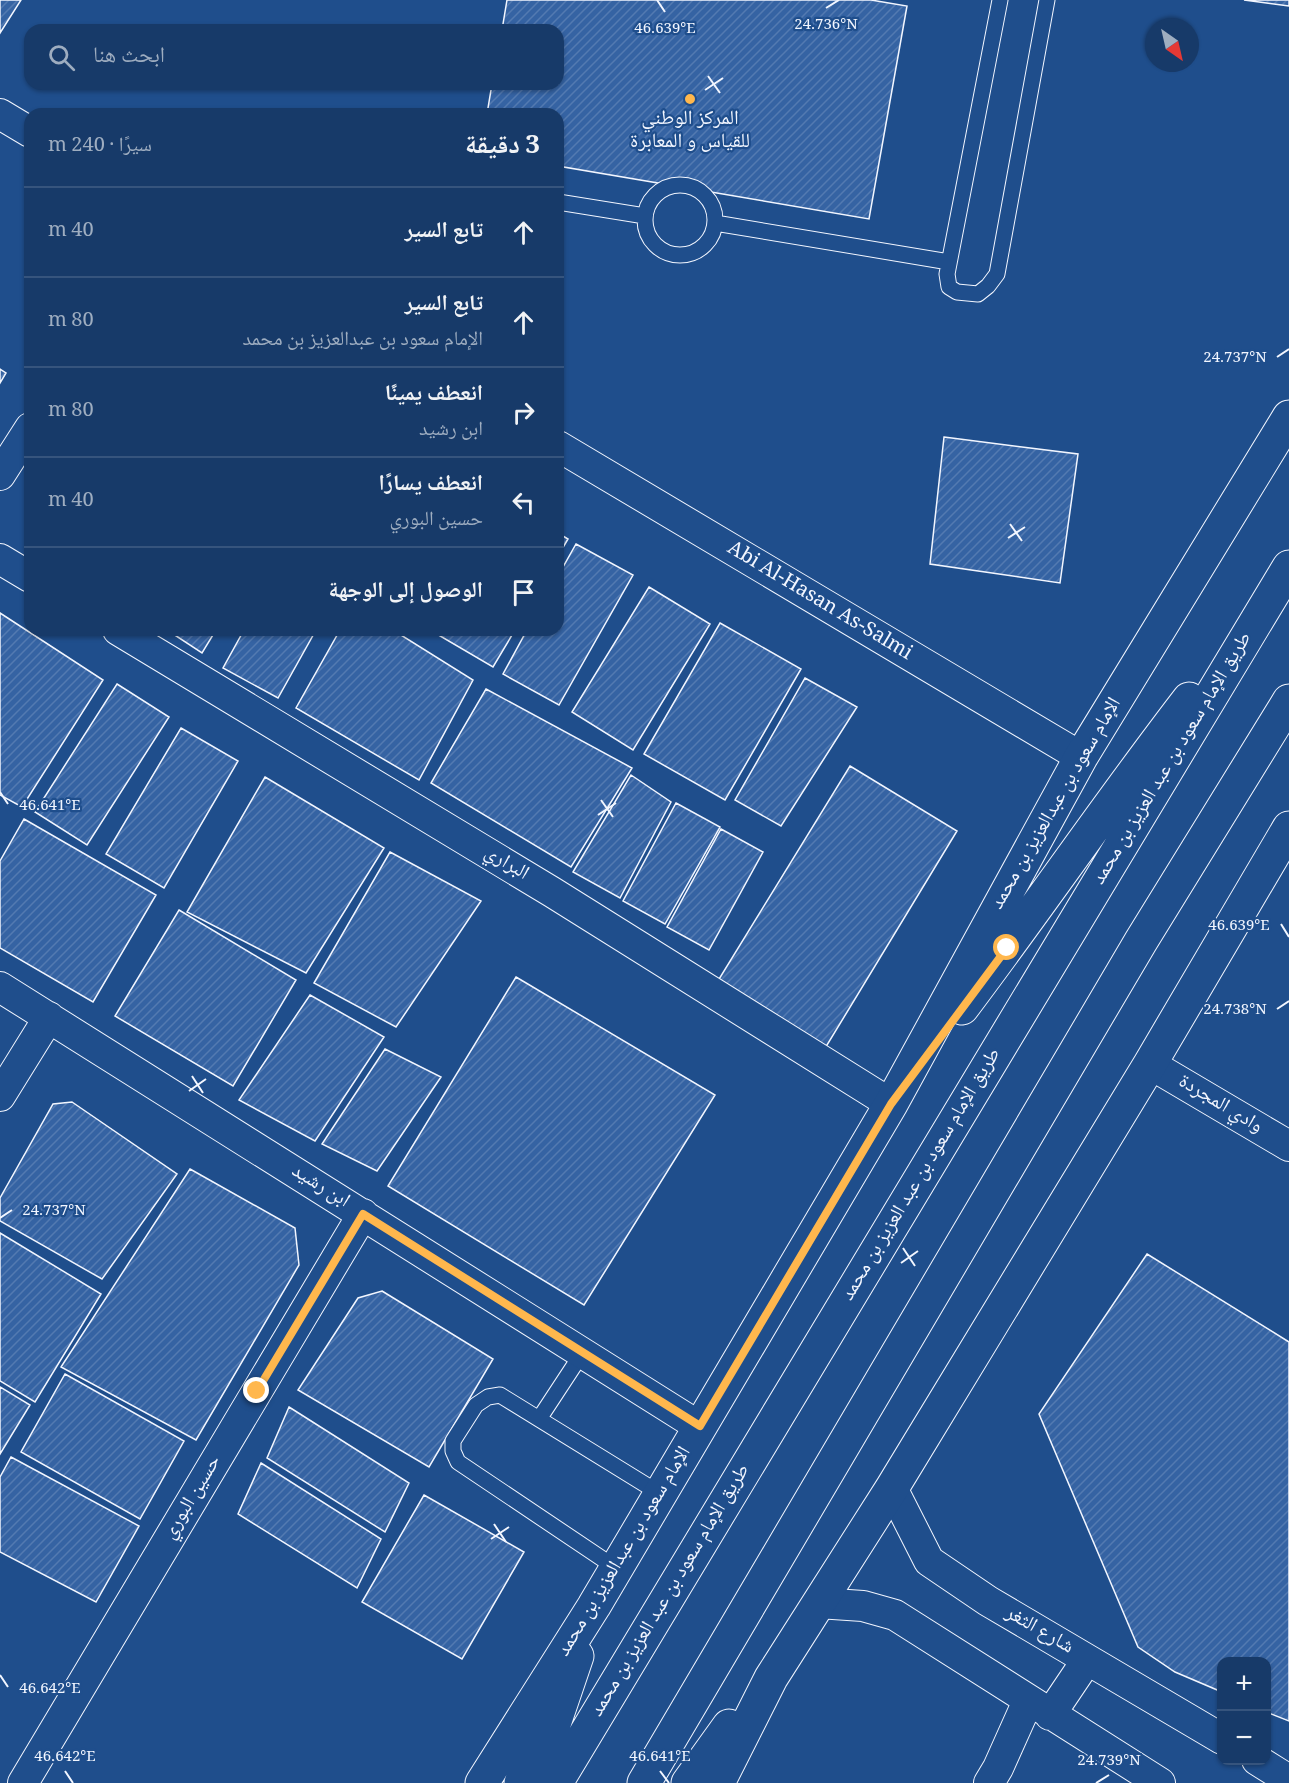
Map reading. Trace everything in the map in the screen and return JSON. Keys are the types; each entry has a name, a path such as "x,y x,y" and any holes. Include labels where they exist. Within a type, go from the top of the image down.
{"main road":[{"name":"الإمام سعود بن عبدالعزيز بن محمد","path":"482,1783 594,1606 891,1104 1081,757 1289,417"},
{"path":"891,1104 1007,948 1123,784 1288,569"},
{"name":"طريق الإمام سعود بن عبد العزيز بن محمد","path":"556,1783 1288,569"},
{"path":"645,1783 1141,940 1289,701"},
{"path":"718,1783 771,1678 892,1488 1150,1064 1289,828"},
{"path":"520,1783 555,1722 594,1606"},
{"path":"688,1783 728,1727 771,1678"}],"street":[{"path":"0,114 24,128"},
{"path":"0,475 24,437"},
{"name":"Abi Al-Hasan As-Salmi","path":"564,450 1081,757"},
{"path":"0,559 24,573"},
{"name":"البراري","path":"128,636 552,892 891,1104"},
{"name":"ابن رشيد","path":"0,987 700,1426"},
{"path":"0,1096 50,1017"},
{"name":"وادي المجردة","path":"1150,1064 1289,1146"},
{"name":"حسين البوري","path":"23,1783 363,1214"},
{"name":"شارع الثغر","path":"892,1488 929,1561 988,1601 1217,1737"},
{"path":"818,1602 863,1606 895,1615 1160,1783"},
{"path":"989,1783 1039,1708 1088,1660"},
{"path":"1264,1765 1289,1780"}],"lane":[{"path":"1000,0 947,274 949,287 957,292 978,294 997,274 1047,0"},
{"path":"690,185 707,196 716,213 715,223 714,234 701,250 681,256 662,251 648,236 645,216 653,197 669,186 690,185"},
{"path":"564,203 645,216"},
{"path":"715,223 949,262"},
{"path":"539,1419 583,1352"},
{"path":"616,1568 458,1462 453,1451 453,1441 476,1405 488,1397 500,1395 659,1493"}],"building":[{"path":"0,0 21,0 0,33"},
{"name":"المركز الوطني للقياس و المعابرة","path":"507,0 871,0 907,6 869,219 564,167 564,108 488,108 491,90 564,90 564,24 503,24"},
{"path":"1244,0 1289,0 1289,6"},
{"path":"0,369 6,373 0,383"},
{"path":"944,437 1078,454 1060,583 930,564"},
{"path":"576,544 633,575 559,705 503,674 524,636 564,636 564,565"},
{"path":"649,587 710,624 633,750 572,712"},
{"path":"0,613 24,629 24,636 35,636 103,680 22,807 0,795"},
{"path":"720,623 801,669 725,800 644,754"},
{"path":"176,636 212,636 202,653"},
{"path":"241,636 313,636 278,698 223,668"},
{"path":"337,636 403,636 473,680 419,780 296,708"},
{"path":"440,636 511,636 493,667"},
{"path":"805,678 857,707 781,826 735,800"},
{"path":"117,684 169,717 87,845 35,812"},
{"path":"486,689 632,768 571,867 431,783"},
{"path":"181,728 238,761 164,888 106,854"},
{"path":"850,766 957,831 824,1050 716,984"},
{"path":"631,775 671,802 620,898 573,872"},
{"path":"265,777 384,848 306,973 187,912"},
{"path":"676,803 720,827 665,924 623,901"},
{"path":"24,819 156,895 93,1002 0,948 0,861"},
{"path":"721,829 763,852 709,950 667,927"},
{"path":"390,852 481,901 396,1027 314,983"},
{"path":"179,910 296,980 233,1086 115,1016"},
{"path":"516,977 715,1095 584,1305 388,1186"},
{"path":"310,995 384,1037 315,1141 239,1100"},
{"path":"385,1049 441,1077 377,1171 322,1144"},
{"path":"72,1102 177,1174 102,1279 0,1221 0,1198 53,1104"},
{"path":"190,1169 295,1228 299,1265 196,1440 61,1367"},
{"path":"0,1233 101,1294 35,1402 0,1381"},
{"path":"1147,1254 1289,1342 1289,1721 1271,1714 1271,1657 1217,1657 1217,1690 1175,1672 1138,1647 1039,1414"},
{"path":"382,1291 493,1359 429,1467 298,1390 358,1298"},
{"path":"65,1374 184,1441 140,1519 21,1452"},
{"path":"0,1387 30,1405 0,1454"},
{"path":"289,1407 409,1483 385,1532 267,1458"},
{"path":"11,1457 139,1526 96,1602 0,1552 0,1477"},
{"path":"261,1463 381,1539 357,1588 238,1514"},
{"path":"424,1495 524,1552 462,1659 362,1602"}],"place":[{"name":"المركز الوطني للقياس و المعابرة","path":"690,99"}],"route":[{"path":"257,1391 363,1214 700,1426 891,1104 1007,948"}]}
